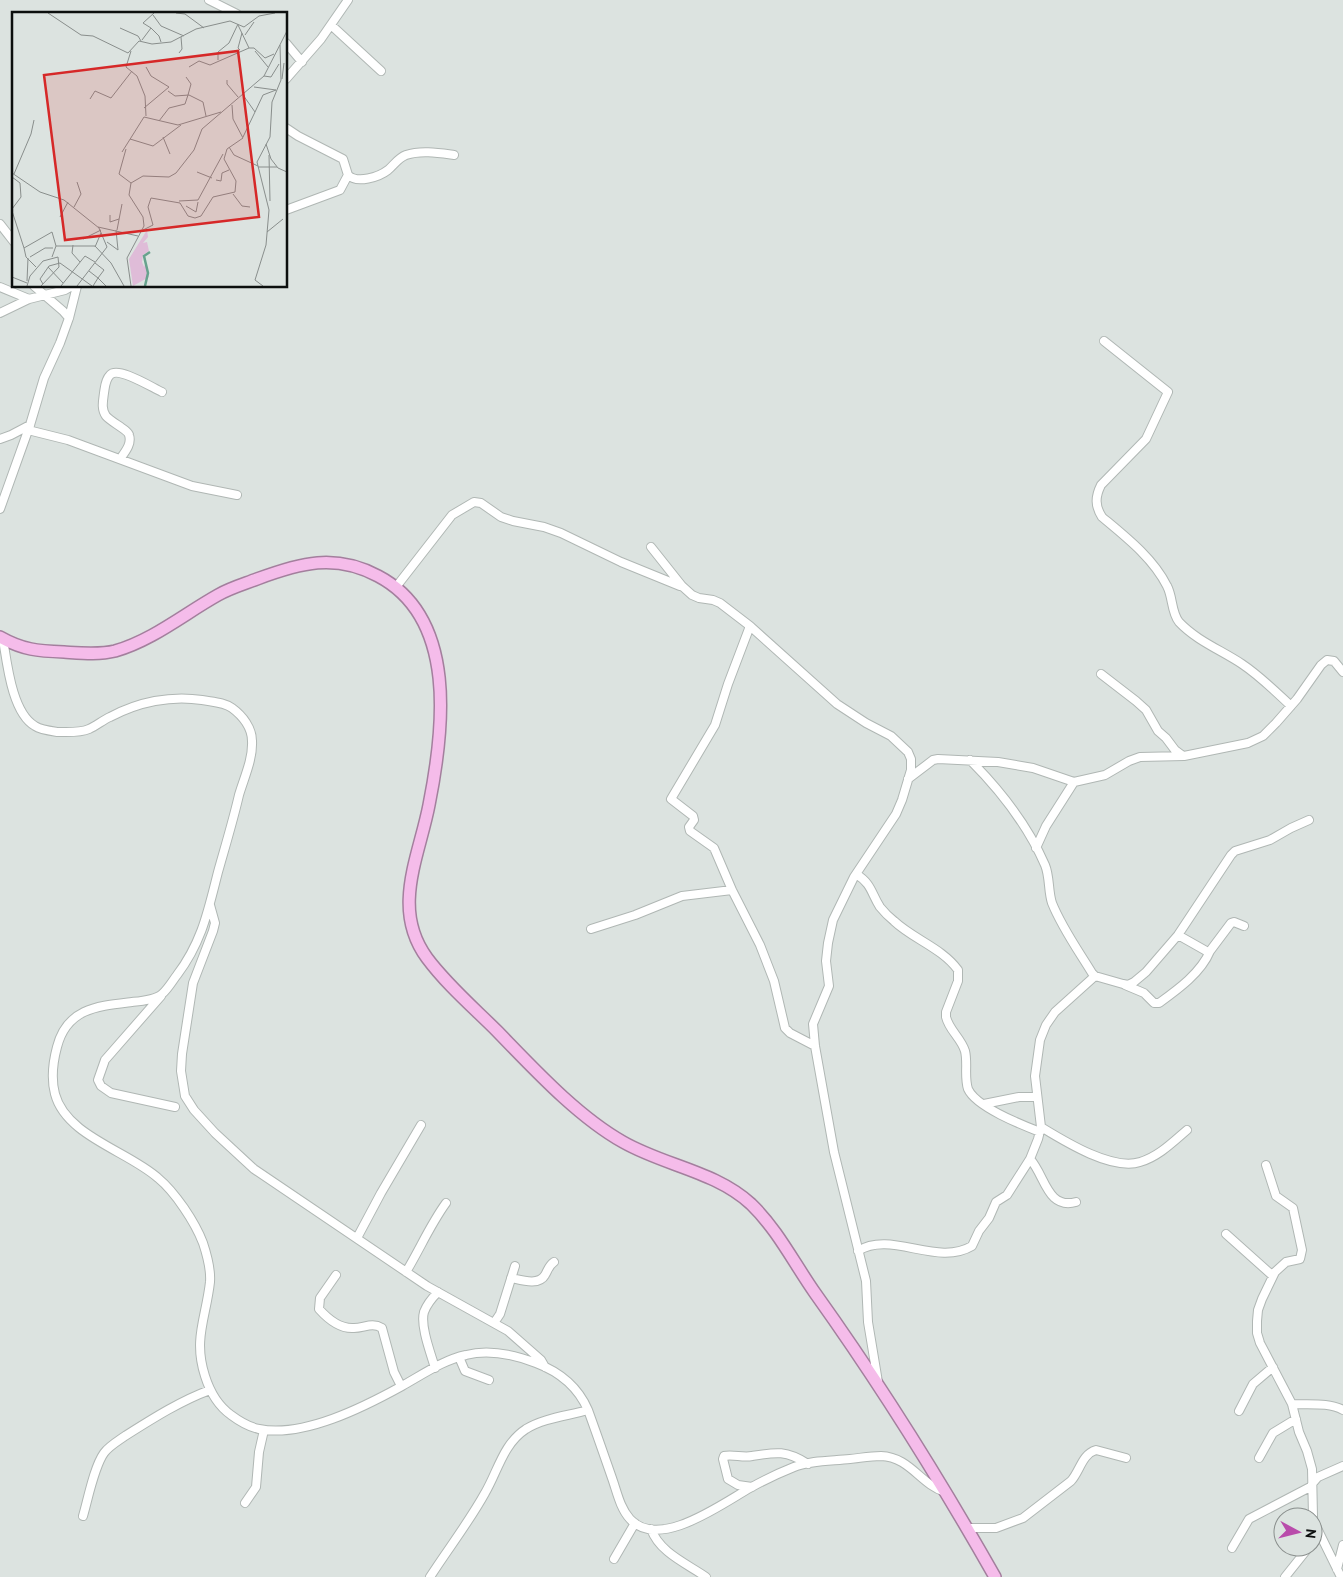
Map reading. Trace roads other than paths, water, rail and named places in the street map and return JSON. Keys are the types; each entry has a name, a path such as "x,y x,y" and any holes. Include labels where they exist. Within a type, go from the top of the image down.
{"highway":[{"path":"2,638 21,648 74,653 112,652 147,637 221,593 304,564 324,562 345,564 364,569 396,587 410,599 431,635 437,660 440,728 428,809 410,878 410,924 418,944 428,959 449,982 523,1057 568,1101 599,1126 619,1140 641,1151 720,1182 748,1201 773,1230 947,1493 990,1574"}],"street":[{"path":"209,0 233,12"},
{"path":"288,77 332,24 348,0"},
{"path":"332,24 380,71"},
{"path":"288,45 302,62"},
{"path":"288,129 342,159 348,175 355,180 367,179 388,170 401,158 412,154 433,152 454,155"},
{"path":"288,209 340,190 348,175"},
{"path":"0,224 12,239"},
{"path":"0,287 29,299"},
{"path":"36,288 69,318"},
{"path":"0,313 29,299 66,288"},
{"path":"0,509 29,428 44,378 69,318 76,288"},
{"path":"1104,341 1168,392 1146,439 1101,485 1096,494 1098,510 1102,517 1146,557 1164,580 1170,592 1174,613 1181,624 1209,646 1241,663 1265,681 1291,706"},
{"path":"120,459 128,448 130,435 112,422 105,414 102,406 107,380 111,374 117,371 162,392"},
{"path":"0,439 29,428 68,440 192,486 237,495"},
{"path":"396,587 452,515 474,502 481,503 501,517 561,533 621,562 682,586"},
{"path":"651,547 682,586 692,595 720,603 750,626 837,704 866,723 891,736 908,752 912,763 902,800 896,814 856,874 831,928 826,961 829,986 813,1024 815,1046 834,1152 866,1281 868,1322 879,1389"},
{"path":"750,626 715,725 671,798 672,801 694,818 689,827 690,831 714,848 732,890 752,926 774,981 785,1028 790,1033 815,1046"},
{"path":"2,638 13,692 25,718 36,727 52,731 81,732 88,730 111,716 136,706 183,697 227,705 246,721 251,734 253,743 251,754 200,938 186,962 162,995 105,1060 98,1080 101,1086 111,1093 175,1107"},
{"path":"908,779 935,759 998,762 1032,768 1074,782 1105,775 1140,757 1183,756 1256,740 1263,736 1291,706 1321,665 1327,660 1334,661 1343,672"},
{"path":"1101,674 1146,710 1158,731 1166,738 1174,750 1183,756"},
{"path":"970,760 994,785 1036,848 1046,867 1049,893 1057,916 1095,976 1123,984 1144,993 1154,1003 1159,1003 1185,983 1204,964 1210,951 1231,923 1234,922 1244,926"},
{"path":"1036,848 1046,826 1074,782"},
{"path":"1123,984 1134,982 1140,977 1178,935 1232,853 1270,840 1309,820"},
{"path":"856,874 869,884 881,909 908,933 937,950 958,970 958,981 946,1012 946,1017 965,1052 968,1089 973,1096 1002,1117 1041,1129 1090,1155 1126,1164 1140,1162 1162,1151 1187,1130"},
{"path":"591,930 682,896 732,890"},
{"path":"210,905 215,923 193,983 182,1054 181,1071 185,1096 194,1110 254,1169 406,1272 508,1331 542,1360 545,1367"},
{"path":"1178,935 1205,951 1210,951"},
{"path":"858,1251 871,1245 895,1245 937,1252 954,1252 969,1248 975,1244 979,1231 989,1218 996,1202 1007,1195 1030,1159 1041,1129 1035,1083 1040,1040 1046,1025 1055,1012 1095,976"},
{"path":"162,995 146,1001 107,1005 78,1014 71,1020 59,1039 53,1066 54,1089 65,1115 87,1133 159,1178 173,1194 197,1230 208,1262 210,1279 200,1333 199,1348 202,1365 210,1390 222,1408 234,1417 252,1427 264,1430 289,1430 368,1404 458,1357 468,1354 497,1354 515,1356 545,1367 566,1379 575,1388 588,1410 624,1511 635,1523 651,1529 669,1528 692,1521 752,1487 796,1466 808,1464 880,1456 892,1458 918,1473 931,1486 947,1493"},
{"path":"984,1104 1019,1097 1036,1097"},
{"path":"357,1238 381,1193 422,1125"},
{"path":"1030,1159 1058,1202 1064,1204 1076,1202"},
{"path":"1266,1164 1276,1196 1293,1208 1302,1250 1300,1259 1286,1262 1275,1272 1258,1310 1256,1321 1257,1333 1260,1343 1292,1404 1312,1469 1313,1507"},
{"path":"406,1272 423,1244 427,1232 446,1203"},
{"path":"1226,1234 1273,1276"},
{"path":"511,1278 523,1281 539,1281 543,1279 554,1262"},
{"path":"494,1323 500,1314 515,1266"},
{"path":"336,1275 320,1298 319,1309 326,1316 343,1326 355,1328 373,1325 382,1328 394,1372 401,1386"},
{"path":"435,1368 424,1314 430,1301 438,1292"},
{"path":"458,1357 464,1371 489,1380"},
{"path":"1239,1411 1253,1384 1273,1367"},
{"path":"83,1516 100,1460 105,1452 121,1439 164,1412 210,1390"},
{"path":"1292,1404 1326,1405 1343,1410"},
{"path":"430,1577 484,1494 504,1452 513,1439 538,1423 588,1410"},
{"path":"1259,1458 1273,1434 1296,1419"},
{"path":"245,1503 256,1487 259,1452 264,1430"},
{"path":"967,1528 996,1528 1023,1518 1071,1481 1085,1457 1092,1451 1096,1450 1126,1458"},
{"path":"752,1487 738,1485 728,1479 724,1456 751,1456 780,1452 796,1456 808,1464"},
{"path":"1232,1548 1249,1519 1312,1485 1318,1477 1343,1466"},
{"path":"614,1559 635,1523"},
{"path":"651,1529 658,1543 666,1550 706,1577"},
{"path":"1323,1543 1341,1577"},
{"path":"1336,1569 1343,1546"},
{"path":"1285,1577 1301,1557"}]}
